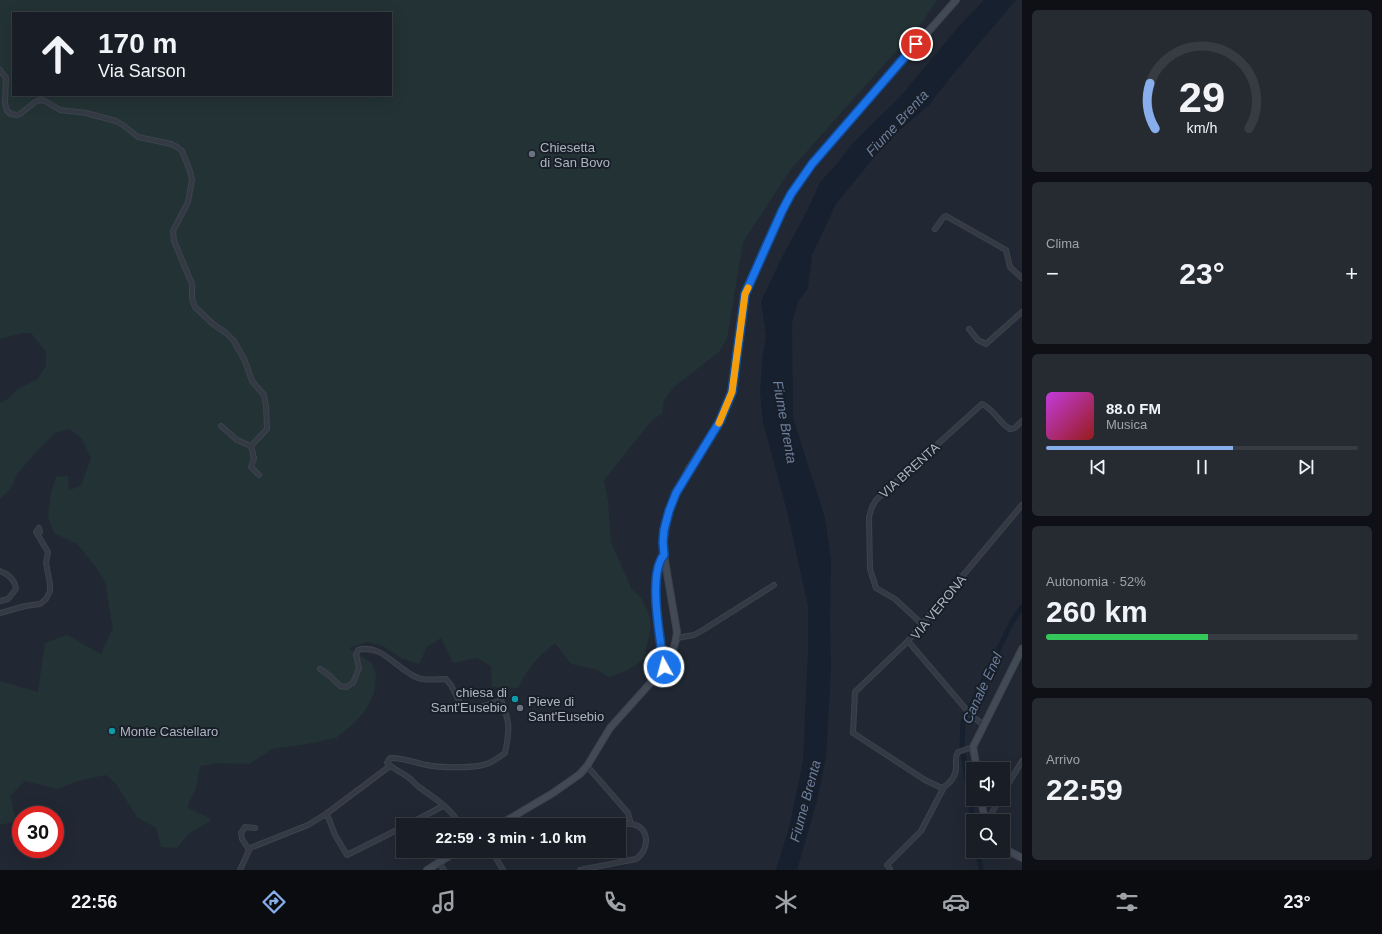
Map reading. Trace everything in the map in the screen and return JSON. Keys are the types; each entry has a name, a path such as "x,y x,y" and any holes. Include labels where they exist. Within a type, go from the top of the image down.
{"street":[{"path":"511,818 568,784 580,774 587,766 610,728 664,667 676,645 677,638 675,618 664,555 664,530 676,493 720,421 732,392 745,294 782,211 791,194 812,164 956,0"},
{"path":"0,70 6,78 5,103 7,111 11,114 20,114 35,102 40,100 45,101 60,110 86,113 116,122 138,137 171,144 182,151 192,180 188,202 174,228 172,237 178,255 192,284 192,299 195,307 234,341 245,360 252,381 264,395 267,429 251,446"},
{"path":"936,229 946,216 975,232 1006,250 1010,267 1022,278"},
{"path":"969,329 978,340 986,344 1022,312"},
{"name":"VIA BRENTA","path":"922,624 895,599 876,588 870,569 869,517 872,507 876,500 982,404 988,406 1004,426 1010,429 1015,428 1022,421"},
{"path":"221,426 237,440 251,446"},
{"path":"251,446 254,458 251,467 259,475"},
{"name":"VIA VERONA","path":"984,724 973,717 908,641 1022,505"},
{"path":"0,613 25,606 40,604 46,599 50,591 46,563 48,552 36,532 39,528 40,532"},
{"path":"664,555 657,570 655,591 664,667"},
{"path":"0,571 5,572 11,578 16,589 8,599 0,601"},
{"path":"677,638 694,635 774,585"},
{"path":"908,641 855,692 853,733 925,780 942,788 949,784 954,776 956,770 955,756 958,752 973,747"},
{"path":"320,669 340,686 346,687 352,683 359,668 356,656 358,650 366,648 387,656 405,671 419,678 446,679 451,685 461,705 468,707 483,707 501,700 509,722 509,733 505,753 494,761 482,766 444,767 432,766 396,758 390,758 387,763 393,769 408,777 418,787 452,812 456,818"},
{"path":"976,762 973,747 984,724 1020,662 1022,650"},
{"path":"1010,781 1022,761"},
{"path":"240,870 249,850 308,825 326,814 390,766"},
{"path":"587,766 628,813 631,824"},
{"path":"890,869 887,865 921,831 944,786"},
{"path":"421,818 444,806"},
{"path":"326,814 330,819 335,835 347,855 396,830"},
{"path":"580,870 636,859 642,855 646,849 647,843 645,836 641,829 631,824 626,825"},
{"path":"249,850 242,839 241,833 245,827 255,828"},
{"path":"1010,852 1022,858"},
{"path":"427,870 446,858"},
{"path":"496,858 503,870"},
{"path":"439,863 444,870"}],"shaded area":[{"path":"0,0 937,0 923,21 791,169 743,242 727,339 719,352 674,387 664,400 662,414 652,420 604,480 608,501 611,542 632,590 641,597 649,614 651,627 644,659 628,670 609,677 595,669 571,664 555,643 534,663 518,688 492,687 491,666 476,658 453,663 441,638 427,647 419,664 401,658 383,646 367,642 349,648 372,663 376,673 374,693 365,711 352,725 336,738 272,749 249,764 218,763 200,766 196,788 187,807 212,820 188,834 177,848 161,847 156,828 137,817 116,784 106,775 81,780 58,789 25,781 10,796 12,806 12,822 0,825 0,681 38,692 45,643 67,635 101,654 113,628 106,583 96,567 77,544 54,533 48,516 51,493 56,477 68,476 69,490 81,486 91,458 82,439 70,429 55,433 18,473 10,489 0,499 0,403 5,401 18,389 38,379 46,365 46,352 31,333 22,333 0,339"}],"water":[{"name":"Fiume Brenta","path":"984,0 1016,0 929,105 888,140 836,204 812,255 808,288 798,302 792,323 793,418 825,518 831,559 831,669 826,757 817,801 797,870 776,870 789,828 803,761 808,651 808,606 787,511 763,422 760,392 766,335 761,302 821,181 837,164 853,143 900,97 960,25"}],"waterway":[{"name":"Canale Enel","path":"972,814 962,746 963,722 1012,622 1022,607"},
{"name":"Canale Enel","path":"979,858 981,870"}],"slow traffic":[{"path":"719,423 732,392 745,294 748,288"}],"place":[{"name":"Chiesetta di San Bovo","path":"532,154"},
{"name":"chiesa di Sant'Eusebio","path":"515,699"},
{"name":"Pieve di Sant'Eusebio","path":"520,708"},
{"name":"Monte Castellaro","path":"112,731"}],"route":[{"path":"664,667 655,591 657,570 664,555 664,530 676,493 727,407 732,392 745,294 763,251 791,194 812,164 916,44"}]}
